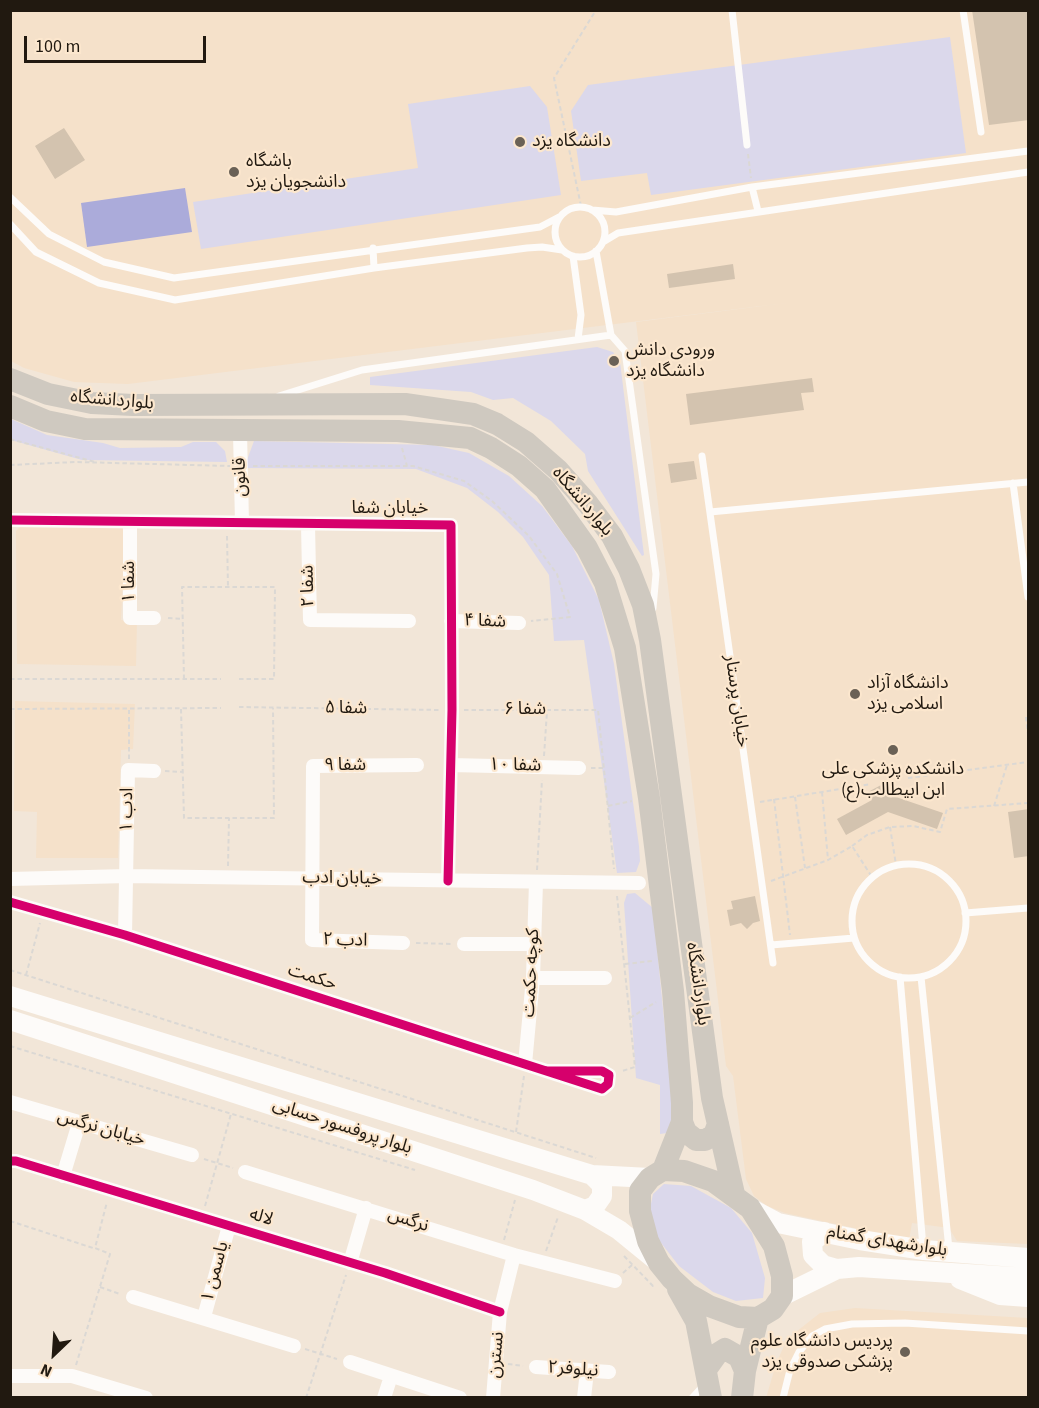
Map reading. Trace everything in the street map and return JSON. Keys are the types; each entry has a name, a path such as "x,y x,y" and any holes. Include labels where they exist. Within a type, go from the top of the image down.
{"main road":[{"name":"بلواردانشگاه","path":"10,379 48,394 92,403 405,405 473,414 497,424 526,442 558,470 612,536 629,569 642,605 650,640 712,1098 742,1201"},
{"name":"بلواردانشگاه","path":"10,406 46,421 85,429 240,432 398,431 470,438 519,466 545,489 587,548 605,583 625,648 649,798 673,991 682,1122 657,1174"},
{"name":"بلوار پروفسور حسابی","path":"10,996 599,1168 657,1174"},
{"name":"بلوار پروفسور حسابی","path":"10,1020 482,1172 585,1210 619,1230 666,1271"},
{"path":"682,1122 686,1132 696,1140 705,1140 714,1135 718,1125"},
{"path":"585,1210 595,1206 602,1196 599,1168"},
{"path":"666,1271 688,1294 709,1306 739,1317 758,1318 772,1310 782,1296 782,1276 774,1246 742,1201 713,1181 684,1171 657,1174 640,1191 640,1211 648,1241 666,1271 696,1321 709,1382"},
{"name":"بلوارشهدای گمنام","path":"742,1201 778,1224 924,1250 1029,1258"},
{"path":"824,1232 812,1242 813,1255 823,1265 837,1269"},
{"name":"بلوارشهدای گمنام","path":"782,1296 837,1269 859,1267 1029,1278"},
{"path":"940,1272 1000,1295 1029,1297"},
{"path":"742,1398 745,1371 758,1318"},
{"path":"709,1382 717,1354 725,1348 739,1357 745,1371"}],"street":[{"name":"قانون","path":"240,432 242,523"},
{"name":"خیابان شفا","path":"10,520 451,525 452,710 448,881"},
{"name":"شفا ۱","path":"130,522 130,618 154,618"},
{"name":"شفا ۲","path":"308,525 310,620 409,621"},
{"name":"شفا ۴","path":"451,621 519,623"},
{"name":"شفا ۹","path":"312,879 313,766 417,765"},
{"name":"شفا ۱۰","path":"451,765 579,768"},
{"name":"ادب ۱","path":"125,935 128,770 154,771"},
{"path":"655,853 639,883 657,898 662,912"},
{"name":"خیابان ادب","path":"10,879 127,876 639,883"},
{"name":"ادب ۲","path":"312,879 312,940 403,943"},
{"name":"کوچه حکمت","path":"525,1064 533,978 536,882"},
{"name":"حکمت","path":"10,902 125,935 602,1089 608,1084 609,1075"},
{"path":"464,944 534,944"},
{"path":"533,978 605,978"},
{"path":"547,1071 602,1071 609,1075"},
{"name":"خیابان نرگس","path":"10,1102 192,1155"},
{"path":"63,1176 80,1124"},
{"name":"لاله","path":"10,1161 350,1263 500,1312"},
{"name":"نرگس","path":"244,1172 514,1255 615,1281"},
{"path":"350,1263 366,1208"},
{"name":"یاسمن ۱","path":"204,1317 229,1226"},
{"path":"500,1312 514,1255"},
{"name":"یاسمن ۱","path":"133,1297 294,1346"},
{"name":"نسترن","path":"493,1398 500,1312"},
{"path":"350,1362 460,1398"},
{"name":"نیلوفر۲","path":"536,1367 609,1372"},
{"path":"584,1398 588,1371"},
{"path":"10,1376 72,1376 107,1391 146,1398"},
{"path":"384,1398 391,1376"}],"lane":[{"path":"732,10 747,146"},
{"path":"963,10 981,132"},
{"path":"10,197 49,234 104,262 174,278 373,248 540,227 569,209 581,206 592,210 616,212 752,187 1029,151"},
{"path":"10,224 36,252 99,283 175,300 374,268 542,247 585,257 596,252 603,242 618,233 1029,172"},
{"path":"752,187 758,211"},
{"path":"592,210 601,218 605,230 603,242"},
{"path":"559,216 555,228 556,240 562,250"},
{"path":"373,248 374,268"},
{"path":"596,252 611,335 625,351 656,574 650,640"},
{"path":"573,256 581,315 578,339"},
{"path":"251,404 362,370 611,335"},
{"name":"خیابان پرستار","path":"702,456 773,963"},
{"path":"710,512 1029,482"},
{"path":"1013,483 1029,597"},
{"path":"914,864 933,869 948,880 960,895 965,913 962,941 955,954 946,964 921,977 900,977 877,968 860,950 854,938 851,920 855,901 864,885 872,877 896,865 914,864"},
{"path":"965,913 1029,908"},
{"path":"771,945 854,938"},
{"path":"900,977 924,1250"},
{"path":"921,977 950,1252"},
{"path":"783,1398 790,1370 799,1352 812,1336 825,1329 852,1324 905,1323 1029,1331"},
{"path":"692,1398 709,1382"}],"path":[{"path":"581,206 554,78 596,10"},
{"path":"747,146 752,187"},
{"path":"10,440 99,463"},
{"path":"10,465 99,463 241,466"},
{"path":"227,522 228,587"},
{"path":"184,679 182,587 275,587 274,679 238,679"},
{"path":"154,618 183,619"},
{"path":"10,679 221,679"},
{"path":"10,709 221,708"},
{"path":"181,709 184,818 274,818 273,708"},
{"path":"128,770 129,709"},
{"path":"536,882 547,710"},
{"path":"1026,717 1029,734"},
{"path":"909,778 1029,762"},
{"path":"994,806 1007,765"},
{"path":"154,771 183,772"},
{"path":"751,803 871,784"},
{"path":"822,792 828,860"},
{"path":"795,796 805,868"},
{"path":"609,1075 635,1067 608,806 649,798"},
{"path":"774,800 791,944"},
{"path":"762,884 828,860 867,835 890,827 913,826 940,832 947,809 1029,803"},
{"path":"228,877 229,818"},
{"path":"890,827 896,865"},
{"path":"852,846 872,877"},
{"path":"26,975 44,910"},
{"path":"403,943 464,944"},
{"path":"625,964 668,959"},
{"path":"10,970 516,1132 599,1168"},
{"path":"630,1018 673,991"},
{"path":"10,1046 426,1173"},
{"path":"516,1132 525,1064"},
{"path":"202,1218 232,1113"},
{"path":"192,1155 244,1172"},
{"path":"95,1248 110,1191"},
{"path":"500,1250 516,1200 505,1197"},
{"path":"542,1262 559,1214"},
{"path":"10,1221 110,1254 72,1376"},
{"path":"617,1249 654,1286 666,1271"},
{"path":"306,1398 350,1263"},
{"path":"100,1287 133,1297"},
{"path":"294,1346 350,1362"},
{"path":"496,1363 536,1367"}],"shaded area":[{"path":"11,11 1028,11 1028,1244 957,1241 949,1228 912,1223 909,1240 785,1213 767,1206 754,1196 746,1179 733,1076 726,1066 636,322 794,302 128,384 74,382 24,368 11,361"},
{"path":"950,37 966,153 651,195 647,173 581,181 571,111 588,85"},
{"path":"530,86 547,107 561,195 201,249 193,202 418,168 408,104"},
{"path":"597,347 613,352 620,362 644,555 642,556 588,471 585,454 551,421 513,398 493,400 471,392 370,385 370,377"},
{"path":"11,419 47,435 103,443 120,448 181,447 193,442 216,442 225,451 227,462 82,460 11,440"},
{"path":"254,441 433,445 469,453 509,476 542,506 572,546 599,600 614,664 639,846 640,861 636,872 617,873 584,640 554,641 549,575 523,537 498,512 467,488 416,469 244,468"},
{"path":"117,525 125,530 121,620 137,621 136,666 17,664 16,531 21,526"},
{"path":"15,701 135,704 133,749 121,750 118,858 36,858 37,812 14,811"},
{"path":"635,893 653,908 672,1099 671,1121 667,1133 660,1134 660,1085 636,1078 624,903 627,894"},
{"path":"664,1184 691,1186 731,1208 752,1233 765,1278 763,1298 736,1301 713,1292 679,1266 658,1239 650,1209 653,1194"},
{"name":"پردیس دانشگاه علوم پزشکی صدوقی یزد","path":"855,1308 1028,1318 1028,1397 766,1398 776,1364 787,1339 820,1313"}],"water":[{"path":"185,188 192,232 87,247 81,203"}],"building":[{"path":"972,10 1029,10 1029,120 989,125"},
{"path":"64,128 85,160 55,179 35,146"},
{"path":"733,264 735,279 669,288 667,274"},
{"path":"812,378 814,392 801,393 804,410 690,425 686,394"},
{"path":"694,461 697,479 671,483 668,464"},
{"path":"883,784 896,788 893,796 943,813 937,829 888,812 846,835 837,819 872,800 868,792"},
{"path":"1029,809 1029,856 1014,858 1008,812"},
{"path":"755,896 760,921 753,923 747,929 741,923 730,926 727,910 733,909 731,901"}],"cycle path":[{"path":"10,520 451,525 452,710 448,881"},
{"path":"10,902 125,935 602,1089 608,1084 609,1075 602,1071 547,1071"},
{"path":"10,1161 385,1273 500,1312"}],"place":[{"name":"دانشگاه یزد","path":"520,142"},
{"name":"باشگاه دانشجویان یزد","path":"234,172"},
{"name":"ورودی دانش دانشگاه یزد","path":"614,361"},
{"name":"دانشگاه آزاد اسلامی یزد","path":"855,694"},
{"name":"دانشکده پزشکی علی ابن ابیطالب(ع)","path":"893,750"},
{"name":"پردیس دانشگاه علوم پزشکی صدوقی یزد","path":"905,1352"}]}
